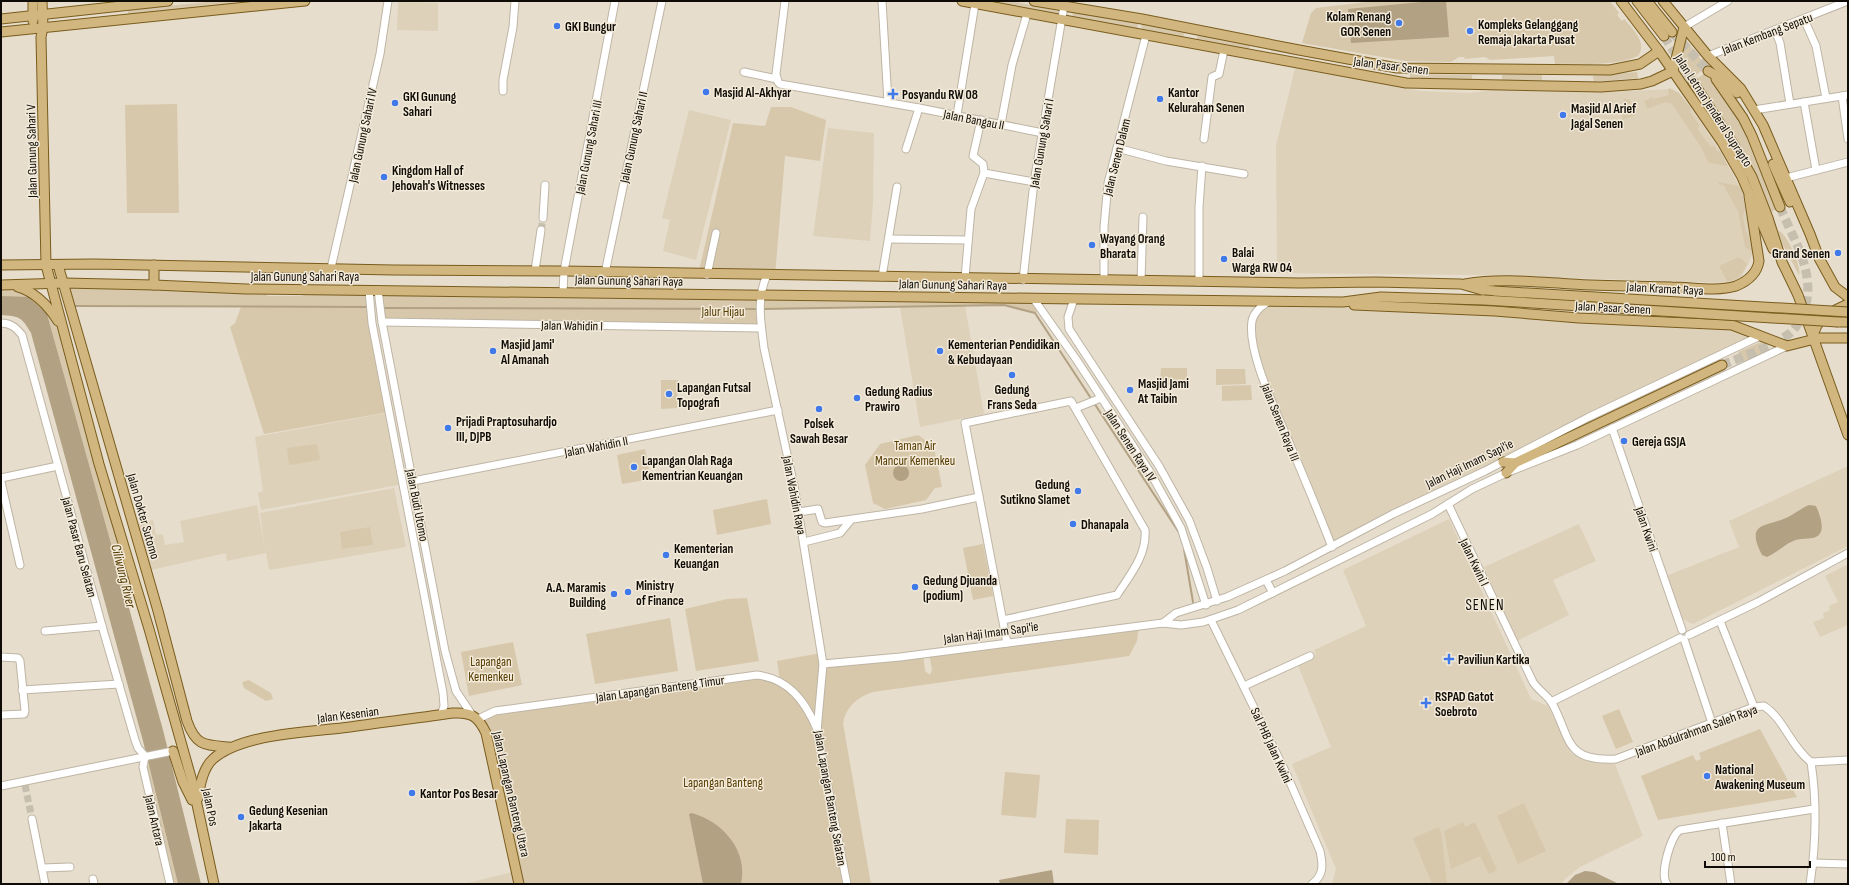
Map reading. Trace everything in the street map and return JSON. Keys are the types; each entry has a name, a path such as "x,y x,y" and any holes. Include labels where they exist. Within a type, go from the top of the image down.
{"main road":[{"path":"33,1 33,16 39,28"},
{"path":"39,28 43,15 42,1"},
{"path":"1,19 113,8 131,3 168,1"},
{"path":"1,32 305,1"},
{"name":"Jalan Pasar Senen","path":"962,1 1406,83 1583,87 1641,84 1652,81 1673,71"},
{"name":"Jalan Pasar Senen","path":"1034,1 1408,69 1610,70 1640,64 1660,51"},
{"name":"Jalan Letnan Jenderal Suprapto","path":"1620,1 1660,51 1722,142 1742,177 1749,196 1758,212 1774,250 1782,262 1798,295 1848,435"},
{"path":"1637,1 1668,34 1647,1"},
{"name":"Jalan Letnan Jenderal Suprapto","path":"1663,1 1708,56 1741,89 1754,110 1763,125 1810,234 1814,248"},
{"path":"113,8 113,20"},
{"path":"1673,71 1684,27"},
{"name":"Jalan Gunung Sahari V","path":"39,28 41,37 46,265"},
{"path":"1189,43 1192,29"},
{"path":"1583,70 1583,87"},
{"name":"Jalan Letnan Jenderal Suprapto","path":"1780,207 1754,140 1743,118 1716,79 1708,71 1721,78 1735,91 1746,106 1762,134 1780,182 1805,235 1814,248 1835,287 1848,296"},
{"name":"Jalan Letnan Jenderal Suprapto","path":"1693,82 1735,147 1752,177 1768,218 1782,262"},
{"path":"1463,285 1490,280 1503,280 1572,284 1708,288 1734,286 1745,282 1758,268 1759,260 1749,196"},
{"name":"Jalan Gunung Sahari Raya","path":"1,265 154,265 1023,280 1463,285"},
{"name":"Jalan Dokter Sutomo","path":"46,265 61,324 178,736"},
{"name":"Jalan Dokter Sutomo","path":"58,265 158,611 191,733 198,741 211,745 229,747"},
{"path":"154,265 154,284"},
{"name":"Jalan Gunung Sahari Raya","path":"1,285 15,286 64,283 154,284 374,294 563,292 760,299 1032,298 1257,301"},
{"name":"Jalan Kramat Raya","path":"1463,285 1482,290 1494,291 1848,312"},
{"path":"15,286 26,289 39,299 61,324"},
{"name":"Jalan Pasar Senen","path":"1257,301 1343,302 1381,297 1484,300"},
{"name":"Jalan Kramat Raya","path":"1484,300 1848,322"},
{"name":"Jalan Pasar Senen","path":"1343,302 1357,305 1495,310 1579,318 1732,325 1760,336"},
{"path":"1848,304 1820,320 1814,329 1813,339 1848,338"},
{"path":"1760,336 1787,346"},
{"name":"Jalan Haji Imam Sapi'ie","path":"1787,346 1813,339"},
{"path":"1506,473 1515,463 1722,365"},
{"path":"74,370 87,366"},
{"path":"1503,462 1515,463"},
{"name":"Jalan Kesenian","path":"229,747 269,737 462,712 475,717"},
{"name":"Jalan Lapangan Banteng Utara","path":"475,717 486,733 519,884"},
{"name":"Jalan Pos","path":"178,736 197,807 214,884"},
{"path":"197,807 200,786 205,771 212,760 229,747"},
{"path":"172,751 184,782 197,807"}],"street":[{"name":"Jalan Gunung Sahari IV","path":"331,268 380,54 388,1"},
{"path":"503,91 503,80 513,27 515,1"},
{"name":"Jalan Gunung Sahari III","path":"563,292 564,271 615,1"},
{"name":"Jalan Gunung Sahari II","path":"605,272 662,1"},
{"path":"744,72 777,79 777,66 786,1"},
{"path":"882,1 888,102"},
{"path":"1684,27 1728,1"},
{"name":"Jalan Kembang Sepatu","path":"1708,56 1848,1"},
{"path":"957,115 974,4"},
{"name":"Jalan Gunung Sahari I","path":"1023,280 1034,182 1064,6"},
{"path":"1001,124 1012,65 1027,14"},
{"path":"1804,19 1816,46 1826,98"},
{"path":"1775,30 1780,43 1790,104"},
{"name":"Jalan Senen Dalam","path":"1104,280 1105,199 1146,35"},
{"path":"1204,139 1212,77 1219,74 1224,50"},
{"name":"Jalan Bangau II","path":"777,79 780,84 788,86 888,102 1043,133"},
{"path":"1754,110 1845,96 1848,139"},
{"path":"1804,102 1816,170"},
{"path":"906,149 919,108"},
{"path":"965,278 973,201 984,173 983,164 973,156 981,120"},
{"path":"1117,148 1166,160 1244,174"},
{"path":"1786,178 1848,162"},
{"path":"1199,282 1199,207 1202,166"},
{"path":"984,173 1034,182"},
{"path":"543,218 545,185"},
{"path":"882,277 897,187"},
{"path":"1141,281 1142,216"},
{"path":"535,272 541,230"},
{"path":"707,275 716,233"},
{"path":"889,239 968,240"},
{"path":"760,299 767,275"},
{"name":"Jalan Budi Utomo","path":"374,294 381,313 445,651 453,684 475,717"},
{"name":"Jalan Budi Utomo","path":"374,294 371,316 443,693 444,706 441,715"},
{"name":"Jalan Senen Raya IV","path":"1032,298 1082,368 1150,472 1179,524 1206,604"},
{"name":"Jalan Wahidin Raya","path":"760,299 761,328 799,512 823,664"},
{"name":"Jalan Senen Raya IV","path":"1074,299 1069,312 1067,324 1090,362 1159,466 1189,520 1207,568 1216,601"},
{"name":"Jalan Senen Raya III","path":"1270,301 1259,308 1252,319 1251,332 1253,345 1268,390 1332,547"},
{"name":"Jalan Wahidin I","path":"382,322 761,328"},
{"name":"Jalan Pasar Baru Selatan","path":"1,323 7,323 15,327 22,335 135,740 138,748 146,756"},
{"name":"Jalan Haji Imam Sapi'ie","path":"1163,623 1176,613 1216,601 1266,580 1393,514 1503,462 1589,417 1760,336"},
{"name":"Jalan Haji Imam Sapi'ie","path":"823,664 865,661 1163,623 1181,625 1210,620 1238,610 1432,514 1472,489 1506,473 1577,445 1787,346"},
{"path":"1082,368 1090,362"},
{"path":"1076,408 1101,398"},
{"path":"1004,620 1117,595 1137,565 1143,549 1146,539 1145,530 1071,401 965,423 1004,620 1007,643"},
{"name":"Jalan Wahidin II","path":"413,481 778,410"},
{"name":"Jalan Kwini","path":"1612,428 1682,630 1688,632 1684,637"},
{"path":"1,478 58,466"},
{"path":"1150,472 1159,466"},
{"path":"1,482 20,566"},
{"path":"799,512 818,509 820,518 825,523 850,521 922,509 979,497"},
{"name":"Jalan Kwini I","path":"1448,504 1533,682 1551,702"},
{"path":"1179,524 1189,520"},
{"path":"804,542 817,537 840,533 850,521"},
{"path":"1551,702 1720,621 1848,553"},
{"path":"1266,580 1273,593"},
{"name":"Sal PHB Jalan Kwini","path":"1210,620 1286,772 1320,851 1323,863 1321,874 1312,884"},
{"path":"1720,621 1754,708"},
{"path":"45,631 102,626"},
{"path":"1684,637 1712,723"},
{"path":"1244,686 1310,656"},
{"path":"1,657 20,659 25,711 24,714 1,715"},
{"name":"Jalan Lapangan Banteng Selatan","path":"823,664 817,731 847,884"},
{"name":"Jalan Lapangan Banteng Timur","path":"475,717 495,711 757,675 780,682 798,696 810,712 817,731"},
{"path":"22,690 119,684"},
{"name":"Jalan Abdulrahman Saleh Raya","path":"1551,702 1570,744 1580,754 1607,760 1616,759 1712,723 1754,708 1764,706 1770,710 1791,739 1811,762"},
{"path":"1,786 25,783 172,751"},
{"name":"Jalan Antara","path":"146,756 143,767 170,884"},
{"path":"1810,884 1813,863 1814,809 1814,783 1811,762 1848,760"},
{"path":"1666,884 1663,877 1664,870 1677,832 1680,830 1814,809"},
{"path":"32,819 45,884"},
{"path":"1722,823 1731,884"},
{"path":"1813,863 1848,864"},
{"path":"42,868 70,867"}],"shaded area":[{"name":"Kolam Renang GOR Senen","path":"1446,1 1449,37 1351,43 1348,9"},
{"path":"398,2 438,3 438,31 397,30"},
{"path":"1295,68 1420,91 1471,93 1501,89 1631,91 1673,89 1691,108 1720,151 1742,191 1753,252 1748,264 1742,276 1737,280 1727,283 1475,275 1277,273 1276,146"},
{"path":"689,110 731,120 696,260 663,251 670,220 662,218"},
{"path":"828,128 874,133 873,202 870,241 813,236"},
{"path":"1,296 29,297 47,314 163,730 201,884 178,884 143,741 31,333 19,318 1,315"},
{"path":"1270,301 1732,325 1760,336 1332,547 1268,390 1251,333 1259,308"},
{"name":"Kementerian Pendidikan & Kebudayaan","path":"965,306 984,414 920,427 900,307"},
{"path":"386,413 398,485 261,510 258,493 263,491 255,437"},
{"path":"901,465 908,470 909,473 904,480 901,481 894,476 893,473 898,466"},
{"path":"1848,466 1848,546 1693,624 1680,618 1666,576 1739,547 1729,521"},
{"path":"394,488 406,547 269,570 266,553 227,561 226,553 147,571 137,523 153,520 156,535 163,534 165,545 184,542 180,521 257,505 265,549 260,513"},
{"path":"1809,505 1816,506 1821,519 1822,529 1818,536 1794,541 1767,557 1762,555 1757,544 1757,530 1767,524 1782,520"},
{"name":"RSPAD Gatot Soebroto","path":"1449,519 1531,699 1548,706 1571,753 1591,761 1615,764 1643,836 1580,867 1565,879 1562,884 1332,884 1336,869 1292,764 1331,747 1297,663 1316,655 1314,650 1366,626 1343,570"},
{"path":"1579,524 1596,561 1553,580 1569,615 1517,641 1482,568"},
{"path":"1848,564 1848,625 1820,637 1813,622 1824,618 1823,613 1830,610 1829,606 1838,602 1825,576"},
{"path":"692,813 714,823 731,839 741,860 741,884 703,884 689,814"},
{"path":"1052,870 1054,884 1000,884 999,880"},
{"path":"516,871 519,884 464,884"},
{"path":"1585,871 1594,872 1619,884 1566,884 1575,875"}],"green space":[{"path":"216,1 270,1 128,16 128,10"},
{"path":"981,1 1011,1 1059,11 1058,16"},
{"name":"Kompleks Gelanggang Remaja Jakarta Pusat","path":"1375,1 1610,1 1619,13 1617,15 1622,21 1624,19 1638,36 1641,51 1638,56 1618,62 1597,64 1555,64 1554,56 1490,60 1485,57 1465,59 1464,57 1459,57 1451,62 1405,61 1302,43 1311,13 1316,8"},
{"path":"1073,12 1138,23 1137,30 1072,18"},
{"path":"1142,24 1184,33 1183,39 1141,30"},
{"path":"1198,35 1250,45 1249,51 1196,41"},
{"path":"1686,40 1707,67 1689,80 1679,64"},
{"path":"1708,71 1730,99 1780,207 1771,212 1746,159 1695,80"},
{"path":"1637,72 1638,78 1594,82 1593,76"},
{"path":"1410,74 1472,75 1472,79 1410,78"},
{"path":"1502,75 1542,75 1542,80 1502,80"},
{"path":"1669,88 1679,93 1691,108 1690,112 1699,125 1698,130 1710,146 1715,147 1718,152 1720,151 1728,166 1709,163 1699,144 1672,104 1666,102 1647,109 1644,101 1652,97 1653,99 1669,95"},
{"path":"1624,99 1629,99 1636,115 1622,120"},
{"path":"177,104 179,213 127,213 125,105"},
{"path":"771,107 791,107 826,120 820,161 785,156 775,276 698,275 733,123 765,126"},
{"path":"1718,182 1739,186 1742,191 1745,209 1743,216 1745,229 1750,239 1753,252 1745,247 1738,211 1724,186"},
{"path":"1779,231 1790,244 1798,266 1799,275 1776,232"},
{"path":"1739,257 1747,264 1737,278 1727,281 1719,266"},
{"path":"64,283 267,289 267,296 303,296 303,290 369,290 389,412 264,434 230,327 235,323 241,307 70,306"},
{"path":"1,285 33,293 62,327 136,586 124,590 47,314 1,297"},
{"name":"Jalur Hijau","path":"378,290 1033,298 1041,310 1035,313 1004,305 760,309 761,328 382,322"},
{"path":"1761,342 1767,345 1766,353 1743,363 1738,352"},
{"path":"1161,368 1187,368 1187,386 1160,385"},
{"path":"1216,369 1245,369 1246,384 1216,385"},
{"name":"Lapangan Futsal Topografi","path":"661,380 678,380 677,408 661,409"},
{"path":"1251,385 1252,400 1222,401 1222,386"},
{"name":"Taman Air Mancur Kemenkeu","path":"918,435 928,442 933,442 942,487 935,488 926,500 885,509 873,503 865,465 880,444"},
{"path":"317,444 320,460 289,465 287,448"},
{"name":"Lapangan Olah Raga Kementrian Keuangan","path":"645,449 651,479 622,484 617,455"},
{"path":"767,499 771,524 717,535 713,510"},
{"path":"370,527 373,545 342,549 340,532"},
{"path":"983,544 993,596 973,600 963,548"},
{"path":"747,598 759,661 696,671 685,609 727,599"},
{"path":"670,618 678,671 595,684 586,634"},
{"name":"Lapangan Banteng","path":"1139,626 1137,641 1129,656 873,692 853,703 844,717 843,723 871,884 518,884 481,723 487,714 757,675 780,681 777,661 821,653 823,664 923,654 925,671 930,675 932,670 929,653"},
{"name":"Lapangan Kemenkeu","path":"513,642 522,685 469,696 461,652"},
{"path":"249,680 271,693 273,699 266,701 244,688 242,682"},
{"path":"1619,709 1633,742 1616,749 1602,716"},
{"path":"1760,729 1797,797 1658,820 1641,776 1693,755 1696,761 1701,759 1699,753"},
{"path":"145,756 178,884 170,884 144,760"},
{"path":"1005,772 1040,775 1036,818 1001,815"},
{"path":"1524,803 1546,851 1518,864 1497,816"},
{"path":"1066,819 1099,820 1098,855 1064,853"},
{"path":"1463,822 1465,827 1475,822 1497,870 1489,874 1480,856 1451,869 1444,831"},
{"path":"1439,827 1442,837 1447,884 1432,884 1413,838"}],"waterway":[{"path":"763,309 1004,305 1035,313 1180,534"},
{"path":"73,306 368,307"},
{"path":"383,308 758,309"},
{"path":"1184,549 1193,602"}],"tunnel":[{"path":"1672,32 1708,71"},
{"path":"1664,36 1693,82"},
{"path":"1722,365 1765,348 1789,334 1798,324 1804,311 1808,284 1806,271 1797,245 1780,207"},
{"path":"541,230 543,218"},
{"path":"25,785 32,819"}],"place":[{"name":"Kolam Renang GOR Senen","path":"1399,23"},
{"name":"GKI Bungur","path":"557,26"},
{"name":"Kompleks Gelanggang Remaja Jakarta Pusat","path":"1470,31"},
{"name":"Masjid Al-Akhyar","path":"706,92"},
{"name":"Posyandu RW 08","path":"893,94"},
{"name":"Kantor Kelurahan Senen","path":"1160,99"},
{"name":"GKI Gunung Sahari","path":"395,103"},
{"name":"Masjid Al Arief Jagal Senen","path":"1563,115"},
{"name":"Kingdom Hall of Jehovah's Witnesses","path":"384,177"},
{"name":"Wayang Orang Bharata","path":"1092,245"},
{"name":"Grand Senen","path":"1838,253"},
{"name":"Balai Warga RW 04","path":"1224,259"},
{"name":"Masjid Jami' Al Amanah","path":"493,351"},
{"name":"Kementerian Pendidikan & Kebudayaan","path":"940,351"},
{"name":"Gedung Frans Seda","path":"1012,375"},
{"name":"Masjid Jami At Taibin","path":"1130,390"},
{"name":"Lapangan Futsal Topografi","path":"669,394"},
{"name":"Gedung Radius Prawiro","path":"857,398"},
{"name":"Polsek Sawah Besar","path":"819,409"},
{"name":"Prijadi Praptosuhardjo III, DJPB","path":"448,428"},
{"name":"Gereja GSJA","path":"1624,441"},
{"name":"Lapangan Olah Raga Kementrian Keuangan","path":"634,467"},
{"name":"Gedung Sutikno Slamet","path":"1078,491"},
{"name":"Dhanapala","path":"1073,524"},
{"name":"Kementerian Keuangan","path":"666,555"},
{"name":"Gedung Djuanda (podium)","path":"915,587"},
{"name":"Ministry of Finance","path":"628,592"},
{"name":"A.A. Maramis Building","path":"614,594"},
{"name":"Paviliun Kartika","path":"1449,659"},
{"name":"RSPAD Gatot Soebroto","path":"1426,703"},
{"name":"National Awakening Museum","path":"1707,776"},
{"name":"Kantor Pos Besar","path":"412,793"},
{"name":"Gedung Kesenian Jakarta","path":"241,817"}],"district":[{"name":"SENEN","path":"1485,605"}],"water label":[{"name":"Ciliwung River","path":"124,576"}]}
